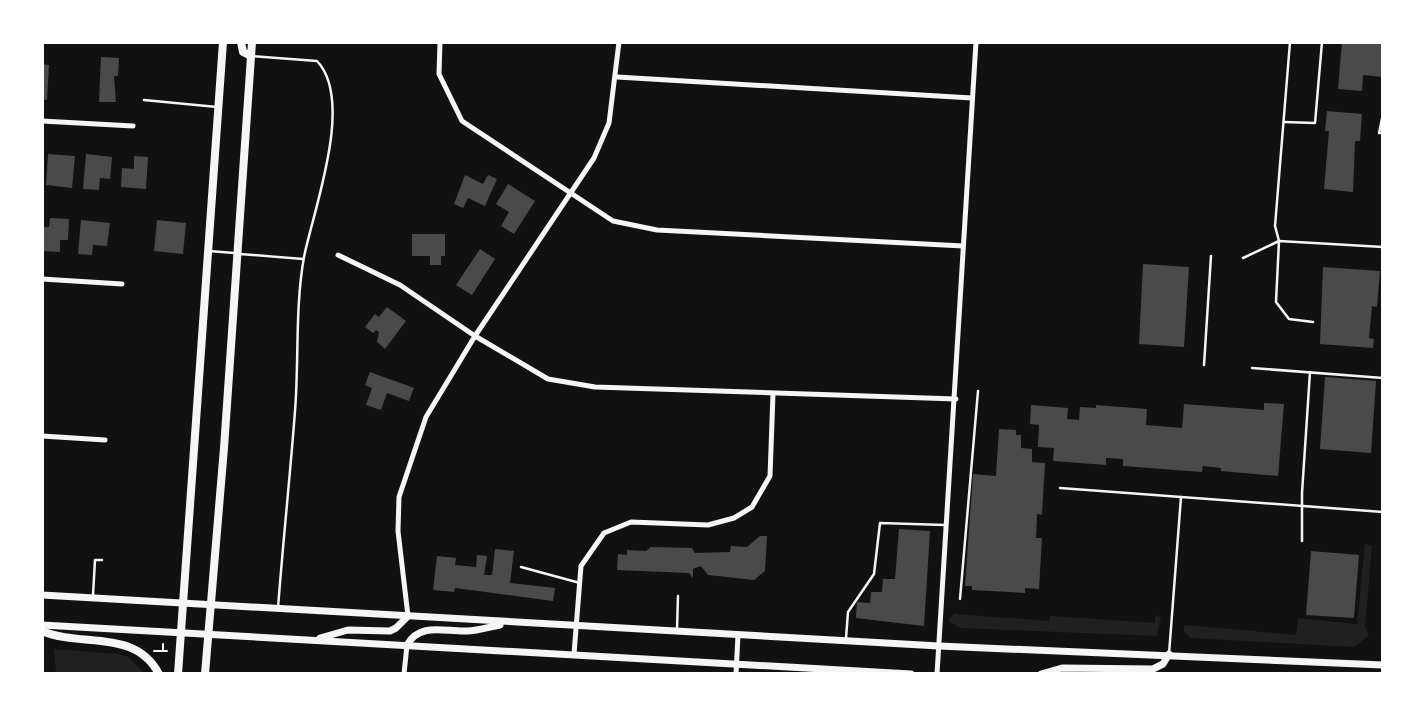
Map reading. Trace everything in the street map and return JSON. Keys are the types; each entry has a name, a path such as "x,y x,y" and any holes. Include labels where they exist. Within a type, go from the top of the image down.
{"main road":[{"path":"178,674 223,42"},
{"path":"241,42 243,52 251,56"},
{"path":"205,674 252,42"},
{"path":"42,595 939,646 1383,665"},
{"path":"316,640 348,630 390,631 408,616"},
{"path":"407,645 413,634 425,630 470,632 511,623"},
{"path":"42,625 911,674"},
{"path":"42,631 56,637 119,642 133,647 145,655 159,674"},
{"path":"1041,674 1062,668 1153,669 1163,664 1169,654"}],"street":[{"path":"440,42 439,74 461,121 613,221 657,230 963,246"},
{"path":"408,616 398,531 399,498 426,417 475,336 594,158 609,123 617,77 619,42"},
{"path":"937,674 976,42"},
{"path":"617,77 972,98"},
{"path":"42,121 133,126"},
{"path":"338,255 400,285 475,336 548,379 595,387 956,399"},
{"path":"42,279 122,284"},
{"path":"575,654 582,566 604,533 631,522 708,525 734,519 752,507 770,476 773,394"},
{"path":"42,436 105,440"},
{"path":"736,674 738,635"},
{"path":"404,674 407,645"}],"lane":[{"path":"1290,42 1275,226 1279,241 1276,302 1289,319 1313,322"},
{"path":"1284,121 1315,123 1322,42"},
{"path":"251,56 317,61 327,76 332,130 328,163 303,259 295,411 278,608"},
{"path":"144,100 218,107"},
{"path":"1381,133 1383,114"},
{"path":"1243,258 1279,241 1383,247"},
{"path":"207,251 303,259"},
{"path":"1204,365 1211,256"},
{"path":"1252,368 1383,378"},
{"path":"1303,541 1310,372"},
{"path":"960,599 978,391"},
{"path":"1060,488 1383,512"},
{"path":"1169,654 1181,497"},
{"path":"846,641 848,612 874,574 880,523 947,525"},
{"path":"93,598 95,560 103,560"},
{"path":"520,567 580,583"},
{"path":"677,632 678,596"}],"path":[{"path":"149,651 165,651 163,643"}],"shaded area":[{"path":"1365,544 1372,546 1365,626 1369,635 1354,647 1191,638 1184,632 1184,625 1296,635 1298,618 1357,624"},
{"path":"954,614 1049,621 1050,616 1155,623 1155,615 1161,617 1157,636 961,628 948,621"},
{"path":"54,649 127,656 145,674 56,672"}],"building":[{"path":"1342,42 1383,42 1383,77 1363,75 1362,91 1338,89"},
{"path":"101,57 119,58 118,76 114,76 116,102 99,102"},
{"path":"42,64 49,65 47,100 42,99"},
{"path":"1327,111 1362,114 1360,141 1355,141 1353,192 1324,189 1329,131 1325,131"},
{"path":"48,154 75,156 72,188 46,185"},
{"path":"86,154 112,157 110,179 100,178 99,190 83,189"},
{"path":"134,156 148,157 146,189 121,187 122,168 134,169"},
{"path":"465,175 483,184 488,175 497,179 485,206 468,198 463,208 454,204"},
{"path":"508,184 535,201 514,234 501,226 509,212 496,204"},
{"path":"50,218 69,219 68,240 60,240 60,252 43,251 44,227 49,227"},
{"path":"81,220 110,223 107,246 93,245 92,255 78,254"},
{"path":"157,220 186,223 183,254 154,251"},
{"path":"412,234 445,234 445,256 441,256 441,265 430,265 430,256 412,256"},
{"path":"480,249 495,259 472,295 456,285"},
{"path":"1143,264 1189,267 1184,347 1139,344"},
{"path":"1323,267 1380,271 1377,307 1372,306 1369,338 1374,339 1373,348 1320,344"},
{"path":"387,307 406,321 385,349 377,342 379,332 376,330 373,333 365,327 375,314 379,317"},
{"path":"370,372 414,388 409,401 387,393 381,410 366,405 372,388 365,385"},
{"path":"1325,377 1376,381 1371,453 1320,449"},
{"path":"1264,403 1284,404 1278,476 1221,471 1221,468 1203,466 1202,472 1123,466 1123,459 1106,458 1106,465 1053,461 1054,448 1038,447 1039,425 1030,424 1031,405 1068,408 1067,419 1079,420 1080,407 1096,408 1096,405 1147,409 1146,425 1182,428 1184,404 1264,410"},
{"path":"999,429 1016,430 1016,435 1021,435 1021,448 1032,449 1032,462 1045,463 1042,515 1037,514 1036,538 1042,538 1039,589 1025,588 1025,593 972,590 972,586 965,586 973,474 996,476"},
{"path":"899,529 930,531 924,626 856,618 857,602 870,603 871,592 882,592 883,579 895,579"},
{"path":"760,536 767,536 765,571 754,580 708,575 701,566 693,569 693,578 689,573 617,570 618,554 627,555 627,550 646,551 651,547 692,548 695,553 730,552 731,546 747,547"},
{"path":"495,549 514,551 510,583 555,588 553,601 455,588 454,592 433,590 437,556 456,558 455,565 476,567 477,555 487,556 484,575 492,575"},
{"path":"1311,551 1359,555 1354,618 1306,615"}]}
